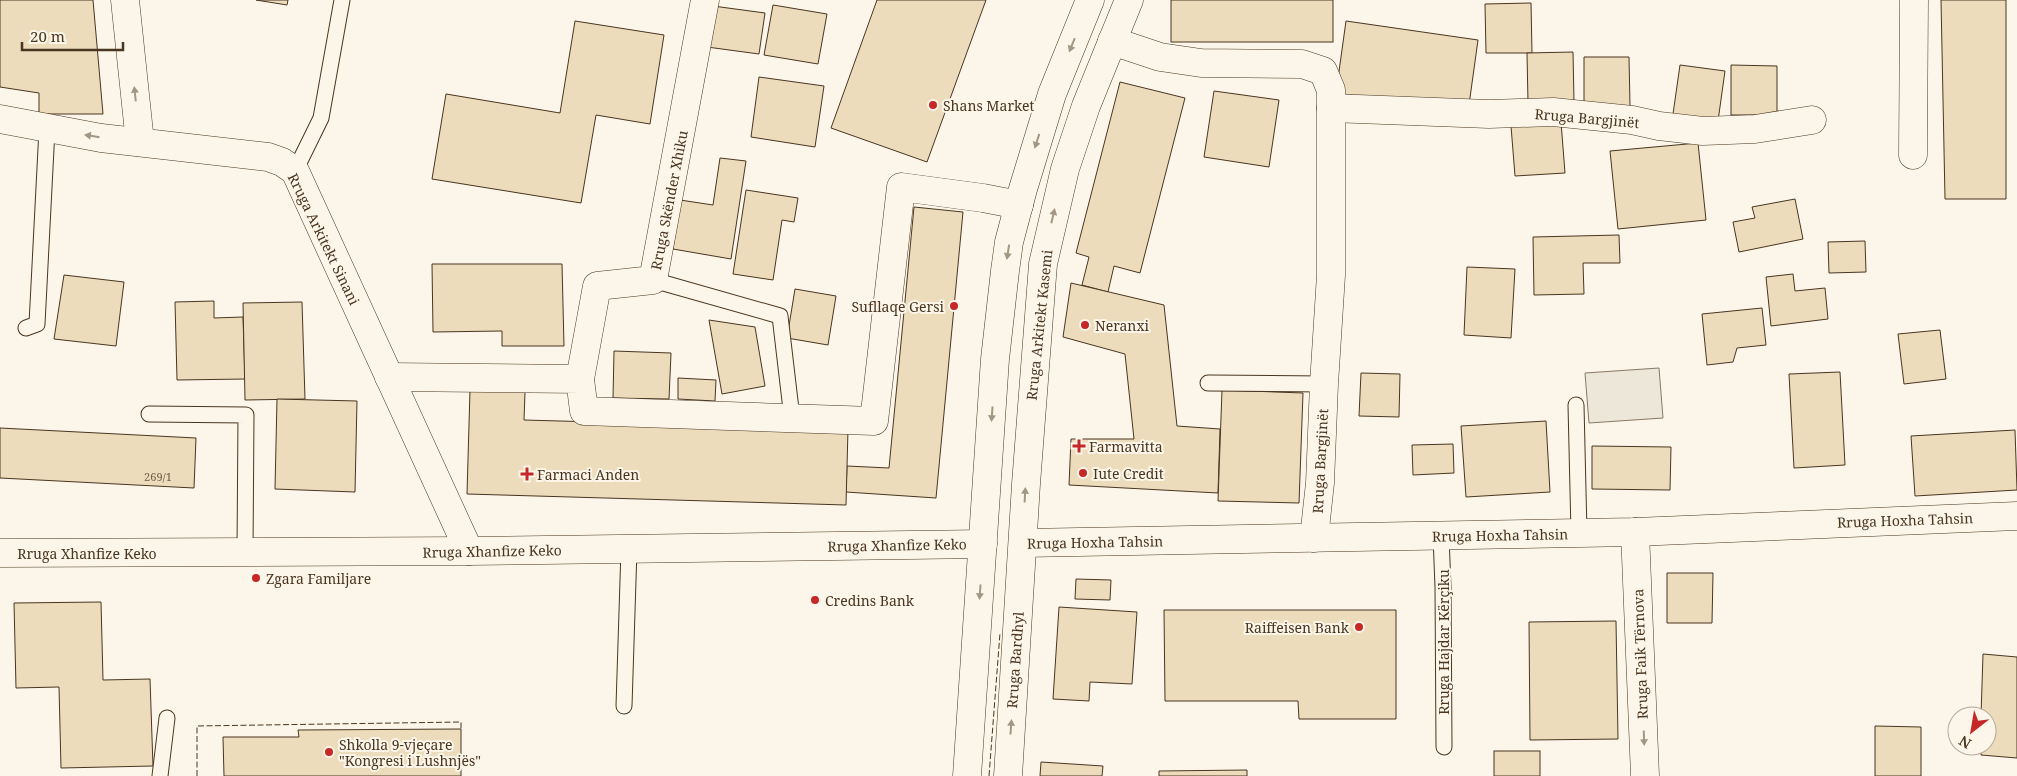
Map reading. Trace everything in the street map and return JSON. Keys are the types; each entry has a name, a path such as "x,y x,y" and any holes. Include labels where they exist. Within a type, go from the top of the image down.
{"street":[{"path":"125,0 140,142"},
{"name":"Rruga Skënder Xhiku","path":"706,0 653,280 597,286 580,379 584,411 874,421 901,187 1019,204"},
{"path":"967,776 999,313 1009,242 1052,94 1090,0"},
{"name":"Rruga Arkitekt Kasemi","path":"1023,544 1032,380 1043,264 1065,169 1086,106 1129,0"},
{"path":"1913,155 1914,0"},
{"name":"Rruga Bargjinët","path":"1112,41 1160,56 1201,63 1302,64 1323,71 1331,90 1331,275 1320,483 1314,538"},
{"name":"Rruga Bargjinët","path":"1331,108 1488,114 1553,112 1632,120 1659,126 1703,131 1755,130 1812,120"},
{"name":"Rruga Arkitekt Sinani","path":"0,119 140,142 268,157 282,162 295,171 469,551"},
{"path":"389,377 580,379"},
{"name":"Rruga Hoxha Tahsin","path":"984,544 1635,532 2017,516"},
{"name":"Rruga Faik Tërnova","path":"1635,532 1646,776"},
{"name":"Rruga Xhanfize Keko","path":"0,553 469,551 984,544"},
{"name":"Rruga Bardhyl","path":"1008,776 1023,544"}],"lane":[{"path":"295,171 321,118 342,0"},
{"path":"26,328 37,324 47,128"},
{"path":"653,280 780,316 792,418"},
{"path":"1208,383 1324,384"},
{"path":"1576,405 1579,533"},
{"path":"149,414 246,415 245,552"},
{"name":"Rruga Hajdar Kërçiku","path":"1441,536 1444,747"},
{"path":"624,706 629,549"},
{"path":"160,776 167,718"}],"shaded area":[{"path":"1659,368 1663,418 1589,423 1585,373"}],"building":[{"path":"0,0 93,0 103,114 39,114 39,93 0,87"},
{"path":"256,0 288,0 287,5"},
{"path":"877,0 986,0 927,162 831,128"},
{"path":"1171,0 1333,0 1333,42 1171,42"},
{"path":"1941,0 2006,0 2006,199 1945,199"},
{"path":"1531,3 1532,53 1486,53 1485,4"},
{"path":"773,5 827,14 818,64 764,55"},
{"path":"713,6 765,13 759,54 707,47"},
{"path":"575,21 664,35 650,124 596,115 581,203 432,179 446,94 560,113"},
{"path":"1346,21 1478,40 1468,112 1336,93"},
{"path":"1573,52 1574,102 1528,103 1527,53"},
{"path":"1584,57 1629,57 1630,106 1584,107"},
{"path":"1680,65 1725,71 1718,121 1673,114"},
{"path":"1731,65 1777,66 1777,115 1731,115"},
{"path":"759,77 824,86 815,147 751,137"},
{"path":"1120,82 1185,98 1140,273 1114,266 1108,292 1082,285 1089,257 1076,253"},
{"path":"1214,91 1279,100 1269,167 1204,157"},
{"path":"1561,122 1565,173 1515,176 1511,126"},
{"path":"1698,143 1706,220 1618,229 1610,151"},
{"path":"720,158 746,161 731,259 673,249 680,200 713,205"},
{"path":"746,190 798,198 794,222 782,220 773,280 733,274"},
{"path":"1795,199 1803,239 1739,252 1733,222 1755,218 1752,207"},
{"path":"914,207 963,212 936,498 846,492 847,466 889,468"},
{"path":"1619,235 1620,263 1583,263 1584,294 1534,295 1533,237"},
{"path":"1865,241 1866,272 1829,273 1828,242"},
{"path":"432,264 562,264 564,346 502,346 502,331 433,332"},
{"path":"1467,267 1515,269 1511,338 1464,335"},
{"path":"1793,274 1795,291 1825,288 1828,319 1771,326 1766,277"},
{"path":"64,275 124,282 116,346 54,339"},
{"path":"1071,283 1164,305 1177,426 1220,429 1218,493 1069,485 1071,439 1134,439 1125,354 1063,337"},
{"path":"795,289 836,296 828,345 787,338"},
{"path":"214,301 214,318 243,317 245,379 177,380 175,302"},
{"path":"302,302 305,399 245,400 243,303"},
{"path":"1762,308 1766,345 1737,348 1733,362 1707,365 1702,314"},
{"path":"709,320 755,327 765,386 722,394"},
{"path":"1940,330 1946,379 1904,384 1898,334"},
{"path":"614,351 671,353 669,399 613,398"},
{"path":"1840,372 1845,465 1794,468 1789,374"},
{"path":"1361,373 1400,374 1399,417 1359,416"},
{"path":"678,378 716,380 715,401 678,399"},
{"path":"470,390 525,392 524,420 848,429 846,505 467,494"},
{"path":"1222,390 1303,393 1299,503 1218,501"},
{"path":"277,399 357,401 355,492 275,489"},
{"path":"1546,421 1550,492 1466,497 1461,426"},
{"path":"0,428 196,438 194,488 0,478"},
{"path":"2015,430 2017,490 1915,496 1911,436"},
{"path":"1453,444 1454,473 1413,475 1412,445"},
{"path":"1592,446 1671,447 1670,490 1592,489"},
{"path":"1667,573 1713,573 1712,623 1667,623"},
{"path":"1076,579 1111,580 1110,600 1075,599"},
{"path":"101,602 103,680 150,679 153,766 61,768 59,687 16,688 14,603"},
{"path":"1059,607 1137,612 1132,684 1090,682 1089,701 1053,699"},
{"path":"1164,610 1396,610 1396,719 1299,719 1298,701 1165,701"},
{"path":"1616,621 1618,739 1530,740 1529,622"},
{"path":"1983,654 2017,657 2017,758 1993,756 1997,756 1997,706 1981,706"},
{"path":"1875,726 1921,727 1921,776 1875,776"},
{"name":"Shkolla 9-vjeçare \"Kongresi i Lushnjës\"","path":"461,729 461,776 224,776 223,737 299,737 298,730"},
{"path":"1494,751 1540,751 1540,776 1494,776"},
{"path":"1041,762 1103,766 1102,776 1040,776"},
{"path":"1247,770 1247,776 1159,776 1159,771"}],"fence":[{"path":"989,776 1000,633"},
{"path":"197,776 197,726 461,722 461,731"}],"place":[{"name":"Shans Market","path":"933,105"},
{"name":"Sufllaqe Gersi","path":"954,306"},
{"name":"Neranxi","path":"1085,325"},
{"name":"Farmavitta","path":"1079,446"},
{"name":"Iute Credit","path":"1083,473"},
{"name":"Farmaci Anden","path":"527,474"},
{"name":"Zgara Familjare","path":"256,578"},
{"name":"Credins Bank","path":"815,600"},
{"name":"Raiffeisen Bank","path":"1359,627"},
{"name":"Shkolla 9-vjeçare \"Kongresi i Lushnjës\"","path":"329,752"}]}
